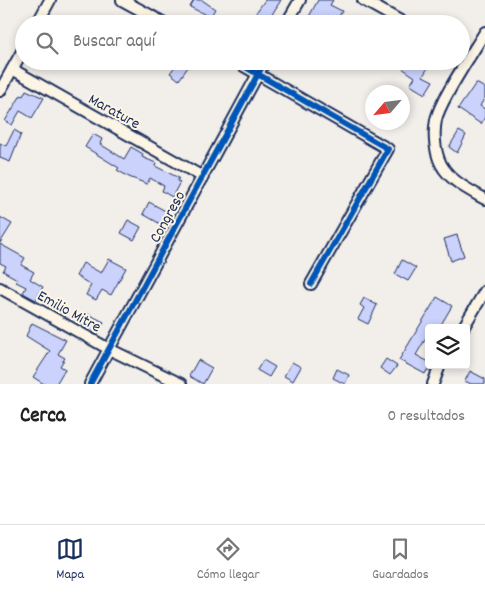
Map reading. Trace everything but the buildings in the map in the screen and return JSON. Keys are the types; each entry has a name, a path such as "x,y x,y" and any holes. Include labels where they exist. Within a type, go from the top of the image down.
{"street":[{"path":"42,15 50,0"},
{"path":"122,0 150,15"},
{"path":"291,15 300,0"},
{"path":"363,0 390,15"},
{"path":"470,50 485,32"},
{"path":"0,91 15,64"},
{"name":"Marature","path":"12,69 203,177"},
{"path":"251,70 388,149 311,284"},
{"name":"Congreso","path":"90,384 260,70"},
{"path":"459,70 436,120 435,139 439,159 445,170 462,185 485,199"},
{"name":"Emilio Mitre","path":"0,288 109,349 181,384"},
{"path":"465,324 485,291"},
{"path":"433,384 439,369"}],"cycle path":[{"path":"251,70 388,149 311,284"},
{"path":"90,384 260,70"}]}
